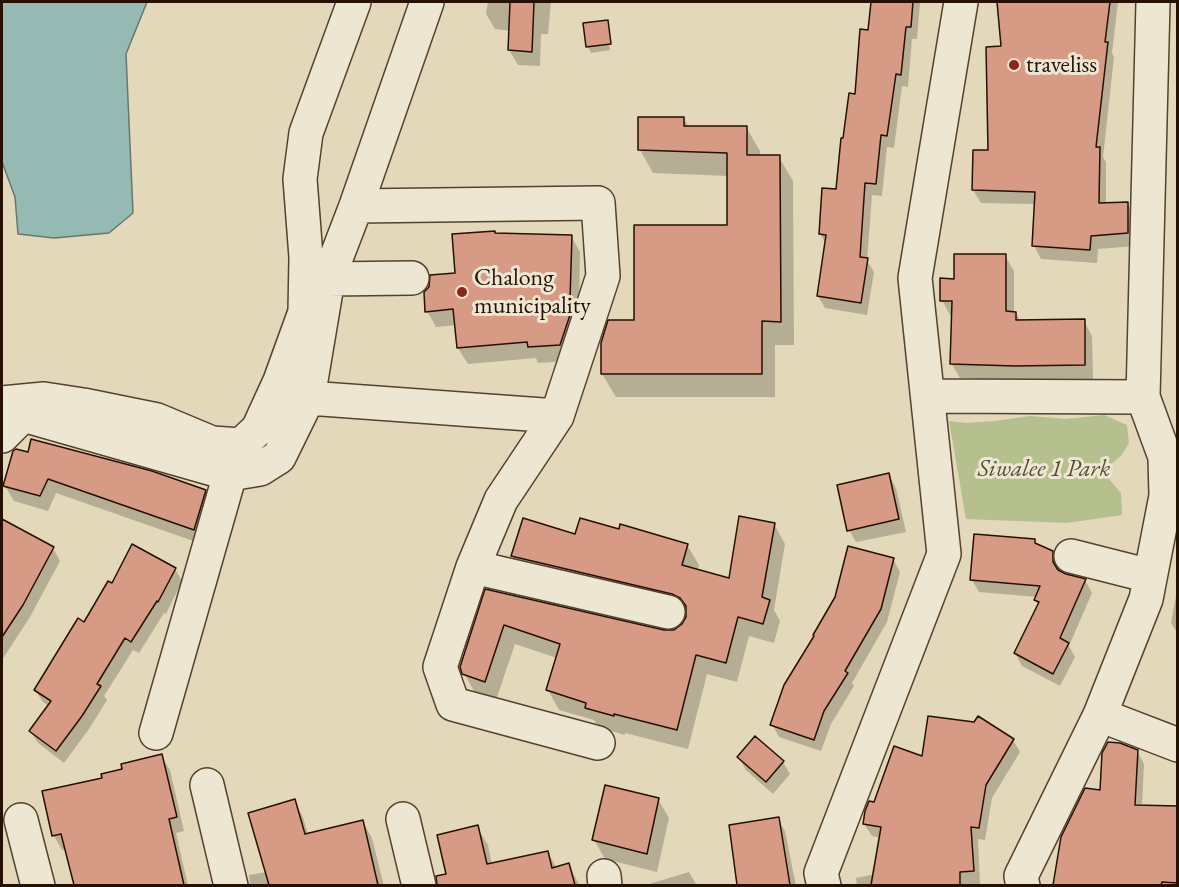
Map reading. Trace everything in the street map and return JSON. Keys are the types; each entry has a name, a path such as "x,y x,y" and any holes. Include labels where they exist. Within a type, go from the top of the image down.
{"street":[{"path":"2,404 44,399 83,405 157,420 212,443 241,445 258,429 280,381 305,312 306,257 300,179 306,133 354,2"},
{"path":"2,436 23,415 230,474 260,469 279,457 308,398 328,279 428,2"},
{"path":"824,885 821,873 945,554 915,278 961,2"},
{"path":"1023,885 1022,876 1100,715 1146,599 1166,496 1171,458 1143,397 1153,2"},
{"path":"356,206 598,203 603,276 557,417 501,500 474,567 440,667 453,704 598,743"},
{"path":"328,279 412,278"},
{"path":"928,396 1143,397"},
{"path":"308,398 557,417"},
{"path":"156,733 230,474"},
{"path":"1071,556 1150,576"},
{"path":"474,567 668,612"},
{"path":"1100,715 1178,745"},
{"path":"207,784 231,885"},
{"path":"403,819 419,885"},
{"path":"21,820 38,885"}],"green space":[{"name":"Siwalee 1 Park","path":"1104,415 1127,425 1129,443 1121,456 1109,466 1109,479 1121,493 1122,515 1067,523 966,519 949,421 966,423 1030,416 1066,419"}],"water":[{"path":"2,2 147,2 126,54 133,213 109,233 54,238 18,234 15,197 2,162"}],"building":[{"path":"510,2 534,2 532,52 508,50"},
{"path":"871,2 913,2 911,27 906,27 901,75 896,74 887,136 881,135 876,184 865,183 860,257 868,258 861,303 817,296 826,235 819,234 822,188 836,189 841,138 843,138 849,93 855,94 860,29 868,30"},
{"path":"997,2 1110,2 1105,42 1108,42 1096,147 1100,147 1099,203 1128,202 1128,233 1091,236 1090,250 1032,246 1035,192 972,190 973,150 988,150 986,47 1001,46"},
{"path":"608,20 611,44 586,47 583,23"},
{"path":"638,117 684,117 684,126 747,126 747,155 780,155 781,322 762,321 762,374 601,374 601,343 608,320 634,320 634,225 727,225 727,153 638,150"},
{"path":"495,231 495,233 572,235 570,299 573,299 573,306 560,345 528,347 527,342 457,348 453,309 425,312 424,292 429,287 430,275 455,273 452,234"},
{"path":"954,254 1006,254 1006,311 1016,312 1016,320 1085,319 1085,365 950,364 952,301 940,301 940,278 954,279"},
{"path":"31,439 152,471 206,490 194,530 48,479 40,496 3,486 13,451 16,449 28,452"},
{"path":"889,473 899,519 847,531 837,485"},
{"path":"739,516 775,523 762,597 770,600 763,624 738,617 726,663 696,655 677,730 585,708 586,703 546,690 560,644 504,625 485,682 462,674 460,667 485,589 664,630 674,630 682,624 686,617 686,606 680,598 672,594 511,556 523,518 575,534 580,518 619,529 620,524 688,544 682,565 729,578"},
{"path":"2,519 54,547 23,605 2,637"},
{"path":"974,534 1035,539 1035,543 1053,551 1053,562 1058,570 1086,579 1060,638 1069,643 1053,674 1014,653 1039,602 1034,600 1040,586 970,580"},
{"path":"132,544 176,568 158,602 131,642 125,638 97,684 101,686 56,751 29,731 51,701 34,690 78,618 84,622 108,581 112,583"},
{"path":"848,546 894,558 881,609 845,671 848,673 824,711 814,740 770,725 784,685 835,597"},
{"path":"928,716 974,722 978,716 1014,739 986,785 979,828 971,827 974,871 960,872 960,885 871,885 881,827 863,824 865,811 869,801 874,802 894,746 922,756"},
{"path":"755,736 784,761 766,782 737,757"},
{"path":"1108,742 1120,743 1138,750 1135,805 1178,806 1178,883 1053,885 1061,837 1085,788 1100,790 1102,753"},
{"path":"162,754 177,817 169,819 184,885 74,885 61,834 52,836 42,791 102,778 101,774 122,769 121,764"},
{"path":"605,785 659,798 647,854 592,840"},
{"path":"295,799 305,834 363,820 378,885 269,885 248,813"},
{"path":"779,817 790,885 737,885 729,825"},
{"path":"478,825 487,864 548,851 552,868 569,863 575,885 437,885 436,876 446,874 437,835"}],"place":[{"name":"traveliss","path":"1014,65"},
{"name":"Chalong municipality","path":"462,292"}]}
